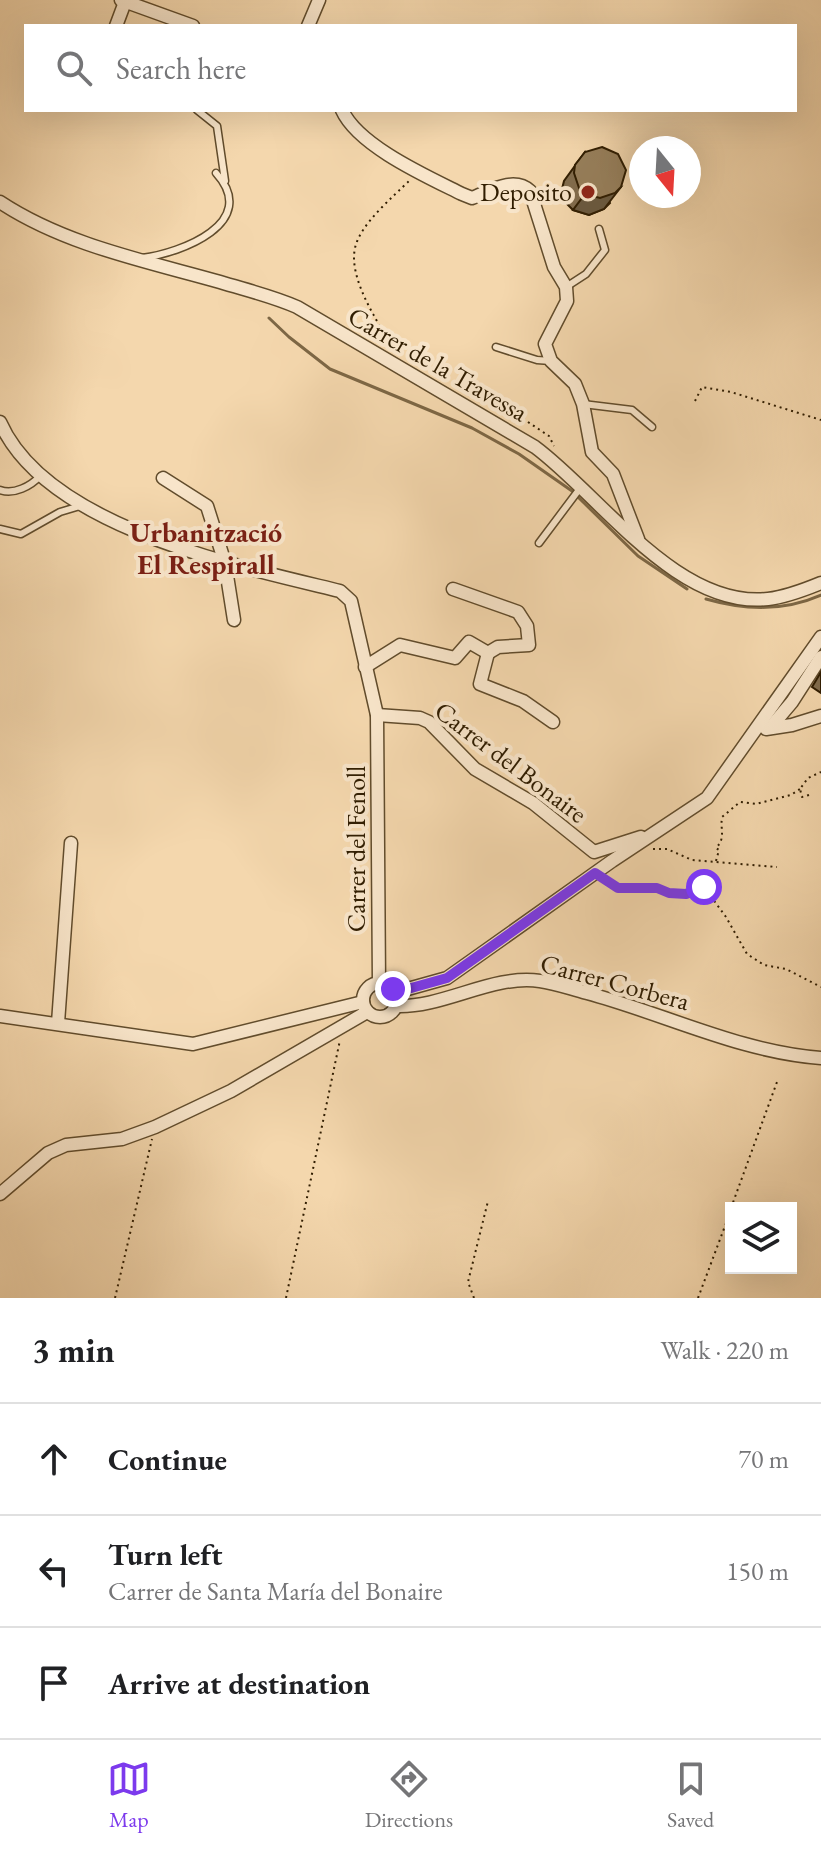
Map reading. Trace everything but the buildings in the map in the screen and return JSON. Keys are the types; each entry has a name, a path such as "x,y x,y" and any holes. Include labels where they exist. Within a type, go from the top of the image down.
{"street":[{"path":"309,24 319,0"},
{"path":"117,24 123,1 187,24"},
{"path":"343,112 356,129 392,158 472,198 512,184 523,184 530,191 554,267 566,287 567,301 545,344 551,361 575,384 583,404 592,452 613,474 639,542"},
{"name":"Carrer de la Travessa","path":"0,202 64,236 284,301 337,329 407,374 516,434 551,459 615,522 692,581 730,596 764,599 821,583"},
{"path":"0,422 13,447 40,476 80,506 225,563 340,591 351,601 377,715"},
{"path":"163,478 207,506 225,563 234,620"},
{"path":"453,589 518,612 527,626 529,645 498,647 488,653 480,684 523,701 553,722"},
{"path":"770,728 821,637"},
{"path":"365,667 400,645 455,658 469,642 488,653"},
{"path":"393,989 396,1006 385,1017 374,1016 365,1007 365,991 379,983 404,990 447,978 707,798 756,731 821,657"},
{"path":"788,697 815,718"},
{"name":"Carrer del Bonaire","path":"377,715 420,718 429,722 475,769 533,803 594,852 656,833"},
{"name":"Carrer del Fenoll","path":"377,715 379,983"},
{"path":"756,731 815,718"},
{"path":"58,1023 71,843"},
{"name":"Carrer Corbera","path":"396,1006 535,980 659,1014 759,1049 821,1058"},
{"path":"0,1016 193,1044 365,1007"},
{"path":"0,1194 48,1153 66,1145 122,1139 155,1127 231,1091 341,1027 365,1007"}],"lane":[{"path":"139,258 165,255 208,237 222,224 230,203 217,126 200,112"},
{"path":"216,173 225,184"},
{"path":"566,287 586,274 605,250 599,229"},
{"path":"496,347 537,360 551,361"},
{"path":"583,404 632,410 652,427"},
{"path":"0,490 6,492 31,485 40,476"},
{"path":"539,543 581,487"},
{"path":"0,529 21,534 60,512 80,506"}],"path":[{"path":"407,374 357,280 355,248 372,217 419,172"},
{"path":"695,401 702,387 731,392 821,420"},
{"path":"513,412 549,436 555,448 551,459"},
{"path":"716,861 719,850 716,848 722,843 723,836 722,817 728,810 740,802 756,804 791,795 808,778 821,772"},
{"path":"800,789 802,797 809,795"},
{"path":"636,845 667,849 692,860 777,867"},
{"path":"595,873 618,888 657,888 669,893 686,894 704,887 747,954 764,965 786,969 821,987"},
{"path":"286,1298 337,1060 341,1027"},
{"path":"733,1202 777,1082"},
{"path":"115,1298 155,1127"},
{"path":"474,1298 468,1282 488,1201"},
{"path":"698,1298 725,1224"}],"waterway":[{"path":"269,318 330,369 472,428 519,454 572,491"},
{"path":"578,497 638,556 687,589"},
{"path":"706,599 764,607 793,604 821,595"}],"place":[{"name":"Deposito","path":"588,192"}],"district":[{"name":"Urbanització El Respirall","path":"206,548"}],"route":[{"path":"393,989 404,990 447,978 595,873 618,888 657,888 669,893 686,894 704,887"}]}
